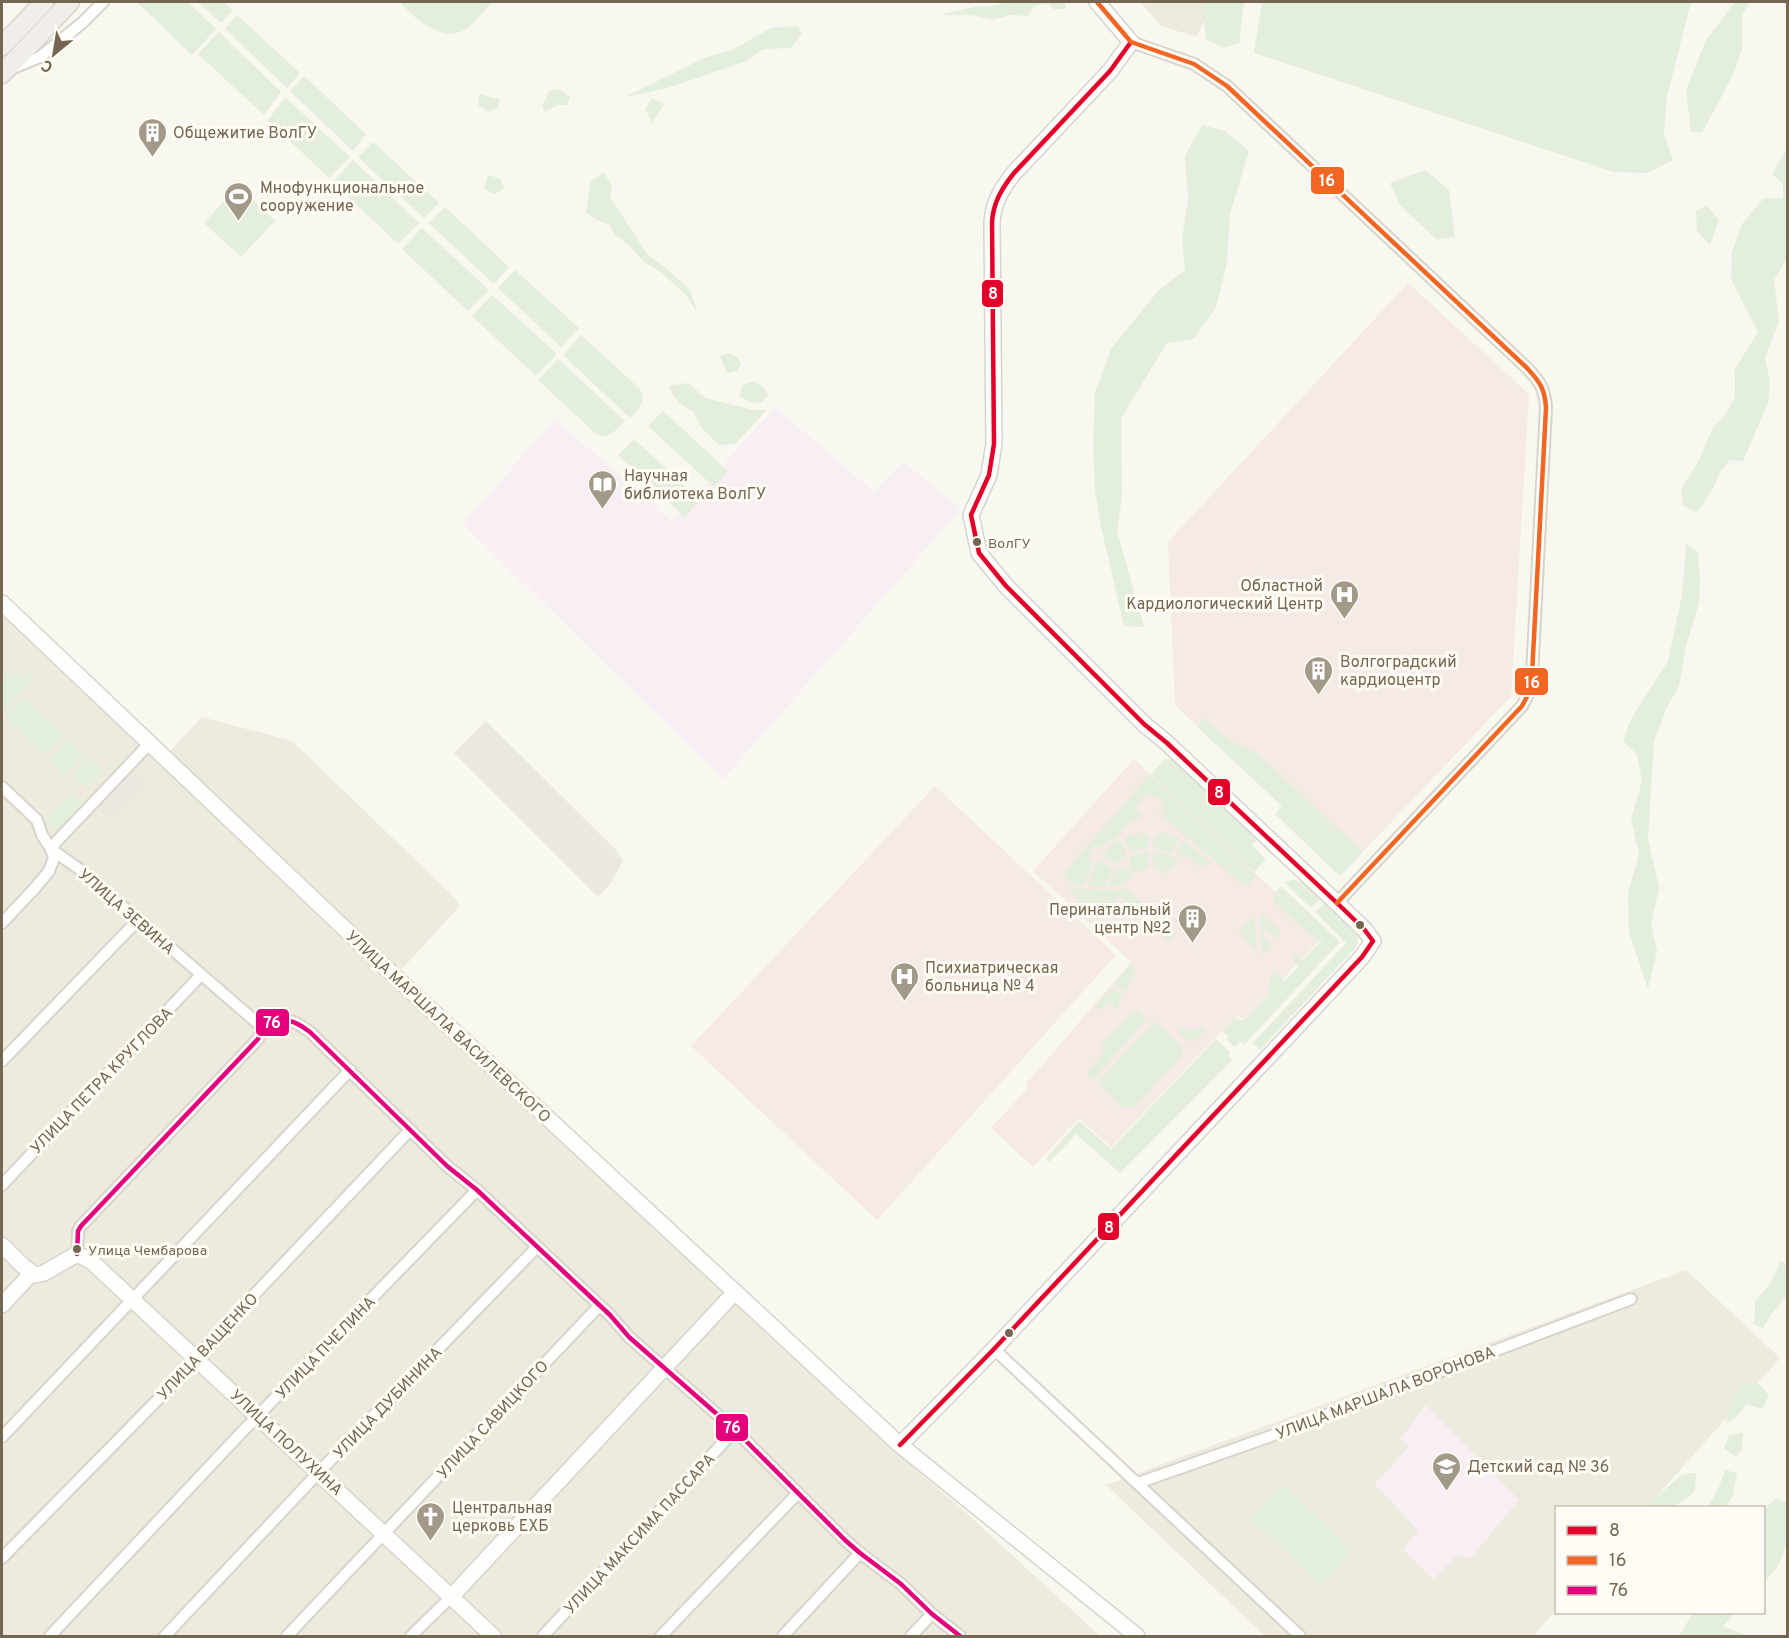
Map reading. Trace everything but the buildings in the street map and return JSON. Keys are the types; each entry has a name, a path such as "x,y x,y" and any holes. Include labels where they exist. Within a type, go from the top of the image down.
{"highway":[{"path":"2,46 44,2"},
{"path":"2,74 70,2"}],"street":[{"path":"2,74 40,57 104,2"},
{"path":"1097,2 1131,42 1194,64 1227,86 1527,368 1538,379 1545,393 1532,675 1527,699 1495,737 1337,903"},
{"path":"900,1445 994,1349 1366,952 1373,941 1337,903 1144,724 1005,586 979,553 973,532 971,515 989,475 994,444 992,222 994,207 1014,173 1110,71 1131,42"},
{"name":"УЛИЦА МАРШАЛА ВАСИЛЕВСКОГО","path":"2,603 388,970 900,1445 1137,1636"},
{"path":"2,923 49,871 54,858 51,849 150,742"},
{"name":"УЛИЦА ЗЕВИНА","path":"2,787 37,820 42,835 51,849 82,871 201,975 268,1025"},
{"path":"2,1061 138,920"},
{"name":"УЛИЦА ПЕТРА КРУГЛОВА","path":"2,1185 201,975"},
{"path":"2,1305 29,1276 44,1273 77,1254 78,1231 81,1226 258,1039 268,1025 288,1020 303,1026 447,1166 477,1190 629,1337 735,1431 860,1553 902,1584 932,1614 960,1636"},
{"path":"2,1437 350,1070"},
{"name":"УЛИЦА ВАЩЕНКО","path":"2,1558 197,1358 410,1130"},
{"name":"УЛИЦА ПЧЕЛИНА","path":"50,1636 477,1190"},
{"path":"2,1245 34,1274"},
{"name":"УЛИЦА ДУБИНИНА","path":"165,1636 319,1472 537,1247"},
{"name":"УЛИЦА ПОЛУХИНА","path":"77,1254 99,1266 493,1636"},
{"path":"411,1636 451,1597 735,1292"},
{"name":"УЛИЦА МАРШАЛА ВОРОНОВА","path":"1138,1483 1281,1432 1631,1299"},
{"name":"УЛИЦА САВИЦКОГО","path":"287,1636 599,1306"},
{"path":"994,1349 1300,1636"},
{"name":"УЛИЦА МАКСИМА ПАССАРА","path":"543,1636 735,1431"},
{"path":"661,1636 797,1494"},
{"path":"783,1636 860,1553"},
{"path":"911,1636 932,1614"}],"shaded area":[{"path":"1140,2 1212,2 1197,37 1161,26"},
{"name":"Областной Кардиологический Центр","path":"1408,283 1529,394 1511,696 1340,876 1275,814 1282,806 1175,705 1168,542"},
{"path":"775,407 874,492 903,462 961,509 723,779 463,524 555,419 672,522"},
{"path":"2,615 159,763 202,717 292,741 456,899 459,907 389,983 900,1456 961,1508 1100,1636 2,1636"},
{"path":"486,721 617,851 623,861 610,884 598,897 454,753"},
{"path":"1134,759 1323,937 1244,1019 1236,1016 1111,1147 1079,1118 1033,1167 991,1128 1028,1088 1026,1084 1131,962 1033,871"},
{"path":"133,771 148,783 112,820 98,808"},
{"name":"Психиатрическая больница № 4","path":"935,786 1116,955 877,1220 691,1046"},
{"path":"1686,1270 1780,1358 1648,1506 1555,1506 1555,1611 1533,1636 1265,1636 1106,1485"},
{"name":"Детский сад № 36","path":"1426,1405 1519,1500 1471,1558 1457,1555 1434,1579 1403,1550 1418,1530 1374,1484 1409,1447 1400,1439"}],"green space":[{"path":"137,2 188,2 216,29 192,55"},
{"path":"198,2 223,2 233,10 221,23"},
{"path":"400,2 493,2 466,29 457,33 448,33 421,22"},
{"path":"1009,2 1065,2 1066,9 1053,9 1049,4 1035,6 1028,16 1009,15 994,20 971,15 939,15 974,7"},
{"path":"1202,2 1244,2 1239,43 1223,48 1206,39"},
{"path":"1262,2 1691,2 1667,97 1664,134 1673,160 1648,173 1614,172 1254,53"},
{"path":"1735,2 1750,2 1742,15 1742,49 1734,73 1702,133 1691,132 1686,90 1706,40"},
{"path":"237,15 300,73 287,88 225,29"},
{"path":"798,26 802,33 791,48 764,49 744,62 664,89 625,97 704,58 732,50 771,28"},
{"path":"219,32 281,92 264,115 198,54"},
{"path":"304,76 366,134 353,151 290,91"},
{"path":"559,89 570,97 567,105 557,105 545,112 542,107 549,91"},
{"path":"480,94 499,99 499,107 489,112 478,105"},
{"path":"285,97 350,157 329,178 268,120"},
{"path":"652,98 664,104 652,123 645,109"},
{"path":"1202,125 1225,131 1249,151 1230,214 1227,263 1216,307 1194,339 1167,343 1121,418 1122,496 1117,531 1144,627 1124,626 1101,527 1095,490 1093,443 1095,393 1111,349 1158,291 1185,270 1182,238 1188,200 1185,156"},
{"path":"373,142 439,203 424,218 358,157"},
{"path":"1787,148 1787,258 1774,280 1779,321 1765,358 1770,381 1768,403 1743,461 1730,460 1720,472 1713,489 1696,513 1683,505 1681,490 1699,460 1713,427 1724,416 1735,398 1735,369 1758,332 1731,279 1732,252 1742,224 1763,199 1783,198 1783,184 1772,174"},
{"path":"353,160 419,223 398,244 333,182"},
{"path":"1425,170 1449,190 1455,237 1437,240 1400,205 1390,183"},
{"path":"603,172 612,185 610,197 647,254 690,290 698,314 686,295 662,273 644,262 629,245 614,234 610,225 586,213 591,181"},
{"path":"488,175 501,179 504,189 493,194 484,188"},
{"name":"Мнофункциональное сооружение","path":"238,186 275,221 241,257 204,223"},
{"path":"1707,206 1719,220 1710,245 1697,231 1696,211"},
{"path":"445,207 509,267 494,284 429,223"},
{"path":"422,228 489,290 468,311 402,249"},
{"path":"515,270 579,328 561,347 498,288"},
{"path":"492,295 557,354 536,376 472,316"},
{"path":"581,335 640,389 642,402 630,418 563,355"},
{"path":"730,353 741,363 737,371 727,373 720,356"},
{"path":"558,359 625,421 615,431 605,436 596,434 538,380"},
{"path":"753,381 762,386 769,395 761,403 750,402 739,396 743,385"},
{"path":"688,383 706,398 752,410 767,410 735,444 719,445 700,426 694,412 679,403 669,386"},
{"path":"663,411 728,471 714,487 648,426"},
{"path":"634,439 700,500 685,517 618,455"},
{"path":"1686,544 1698,552 1699,603 1686,646 1679,686 1667,707 1654,741 1648,839 1659,888 1651,924 1657,951 1648,989 1629,932 1628,893 1639,854 1631,819 1642,781 1637,754 1623,741 1631,719 1668,661 1682,595"},
{"path":"2,670 11,677 16,672 20,675 26,670 35,677 2,714"},
{"path":"24,697 64,734 46,755 4,718"},
{"path":"1205,718 1230,741 1256,752 1363,852 1340,876 1275,814 1282,806 1197,727"},
{"path":"67,739 84,754 66,775 48,760"},
{"path":"87,756 104,770 88,789 71,775"},
{"path":"1165,759 1173,760 1256,840 1252,845 1266,859 1254,872 1151,774"},
{"path":"1150,774 1256,876 1248,885 1243,885 1172,824 1158,816 1162,815 1164,809 1160,802 1162,800 1157,796 1155,798 1147,795 1142,797 1144,800 1137,806 1138,812 1143,816 1128,823 1119,835 1103,846 1091,849 1089,857 1092,862 1085,885 1070,884 1071,881 1063,874"},
{"path":"72,792 86,804 60,833 45,820"},
{"path":"1141,832 1149,839 1148,847 1131,852 1124,838"},
{"path":"1160,832 1179,838 1171,853 1153,848 1153,839"},
{"path":"1120,839 1127,854 1115,864 1102,856 1111,845"},
{"path":"1183,840 1211,863 1202,867 1185,855 1182,858 1175,854"},
{"path":"1148,852 1149,868 1134,873 1129,866 1131,856"},
{"path":"1153,852 1163,853 1179,861 1167,873 1153,868"},
{"path":"1099,859 1112,869 1105,887 1089,886 1091,873"},
{"path":"1116,868 1121,870 1126,868 1132,875 1122,884 1109,888 1110,880"},
{"path":"1293,879 1304,883 1320,899 1311,908 1285,883"},
{"path":"1281,886 1340,942 1244,1045 1240,1042 1234,1047 1226,1039 1228,1037 1223,1031 1235,1017 1243,1021 1268,995 1270,977 1274,971 1284,981 1299,967 1291,957 1294,953 1303,960 1324,938 1318,942 1275,903 1273,900 1276,893 1294,909 1276,892"},
{"path":"1126,887 1176,935 1169,942 1120,896 1100,916 1093,914 1069,891 1072,888 1120,891"},
{"path":"1324,903 1356,934 1357,946 1260,1050 1253,1043 1346,943 1315,912"},
{"path":"1259,913 1277,927 1280,933 1279,939 1263,929 1263,936 1271,945 1269,951 1262,953"},
{"path":"1254,916 1257,951 1239,935 1241,929"},
{"path":"1132,963 1136,969 1125,992 1115,983"},
{"path":"1112,987 1122,995 1117,1009 1110,1004 1106,1004 1101,1009 1094,1008"},
{"path":"1135,1011 1139,1012 1146,1021 1092,1080 1088,1077 1088,1072 1104,1052 1101,1048 1103,1042"},
{"path":"1155,1022 1181,1045 1183,1054 1134,1108 1123,1108 1097,1082"},
{"path":"1206,1028 1196,1040 1190,1042 1180,1034 1178,1029"},
{"path":"1216,1039 1230,1052 1228,1055 1232,1060 1120,1173 1076,1134 1049,1162 1046,1158 1079,1121 1111,1149"},
{"path":"1780,1261 1787,1264 1787,1296 1763,1328 1753,1324 1755,1301 1770,1283"},
{"path":"1758,1383 1769,1395 1762,1409 1746,1404 1737,1417 1726,1424 1730,1403 1740,1385"},
{"path":"1743,1432 1742,1448 1736,1457 1724,1448 1729,1435"},
{"path":"1725,1470 1737,1473 1733,1495 1727,1506 1709,1506"},
{"path":"1696,1473 1695,1491 1683,1501 1672,1506 1646,1506 1683,1474"},
{"path":"1282,1484 1354,1550 1321,1586 1249,1519"},
{"path":"1776,1498 1787,1503 1787,1535 1783,1556 1765,1580 1765,1509"},
{"path":"1692,1614 1734,1614 1723,1626 1748,1636 1679,1636"}],"transit line":[{"name":"16","path":"1097,2 1131,42 1194,64 1227,86 1527,368 1543,391 1546,408 1531,689 1522,706 1337,903"},
{"name":"8","path":"900,1445 994,1349 1362,957 1373,941 1337,903 1144,724 1006,586 979,553 971,515 989,475 994,444 992,222 994,208 1002,190 1014,173 1110,71 1131,42"},
{"name":"76","path":"77,1254 78,1231 81,1226 258,1039 263,1028 271,1022 279,1021 297,1024 310,1032 447,1166 477,1190 610,1315 629,1337 735,1430 846,1541 901,1584 932,1614 960,1636"}],"place":[{"name":"Общежитие ВолГУ","path":"152,158"},
{"name":"Мнофункциональное сооружение","path":"239,222"},
{"name":"Научная библиотека ВолГУ","path":"603,510"},
{"name":"ВолГУ","path":"977,542"},
{"name":"Областной Кардиологический Центр","path":"1344,620"},
{"name":"Волгоградский кардиоцентр","path":"1319,696"},
{"name":"Перинатальный центр №2","path":"1192,944"},
{"name":"Психиатрическая больница № 4","path":"904,1002"},
{"name":"Улица Чембарова","path":"77,1249"},
{"name":"Детский сад № 36","path":"1446,1492"},
{"name":"Центральная церковь ЕХБ","path":"431,1542"}]}
